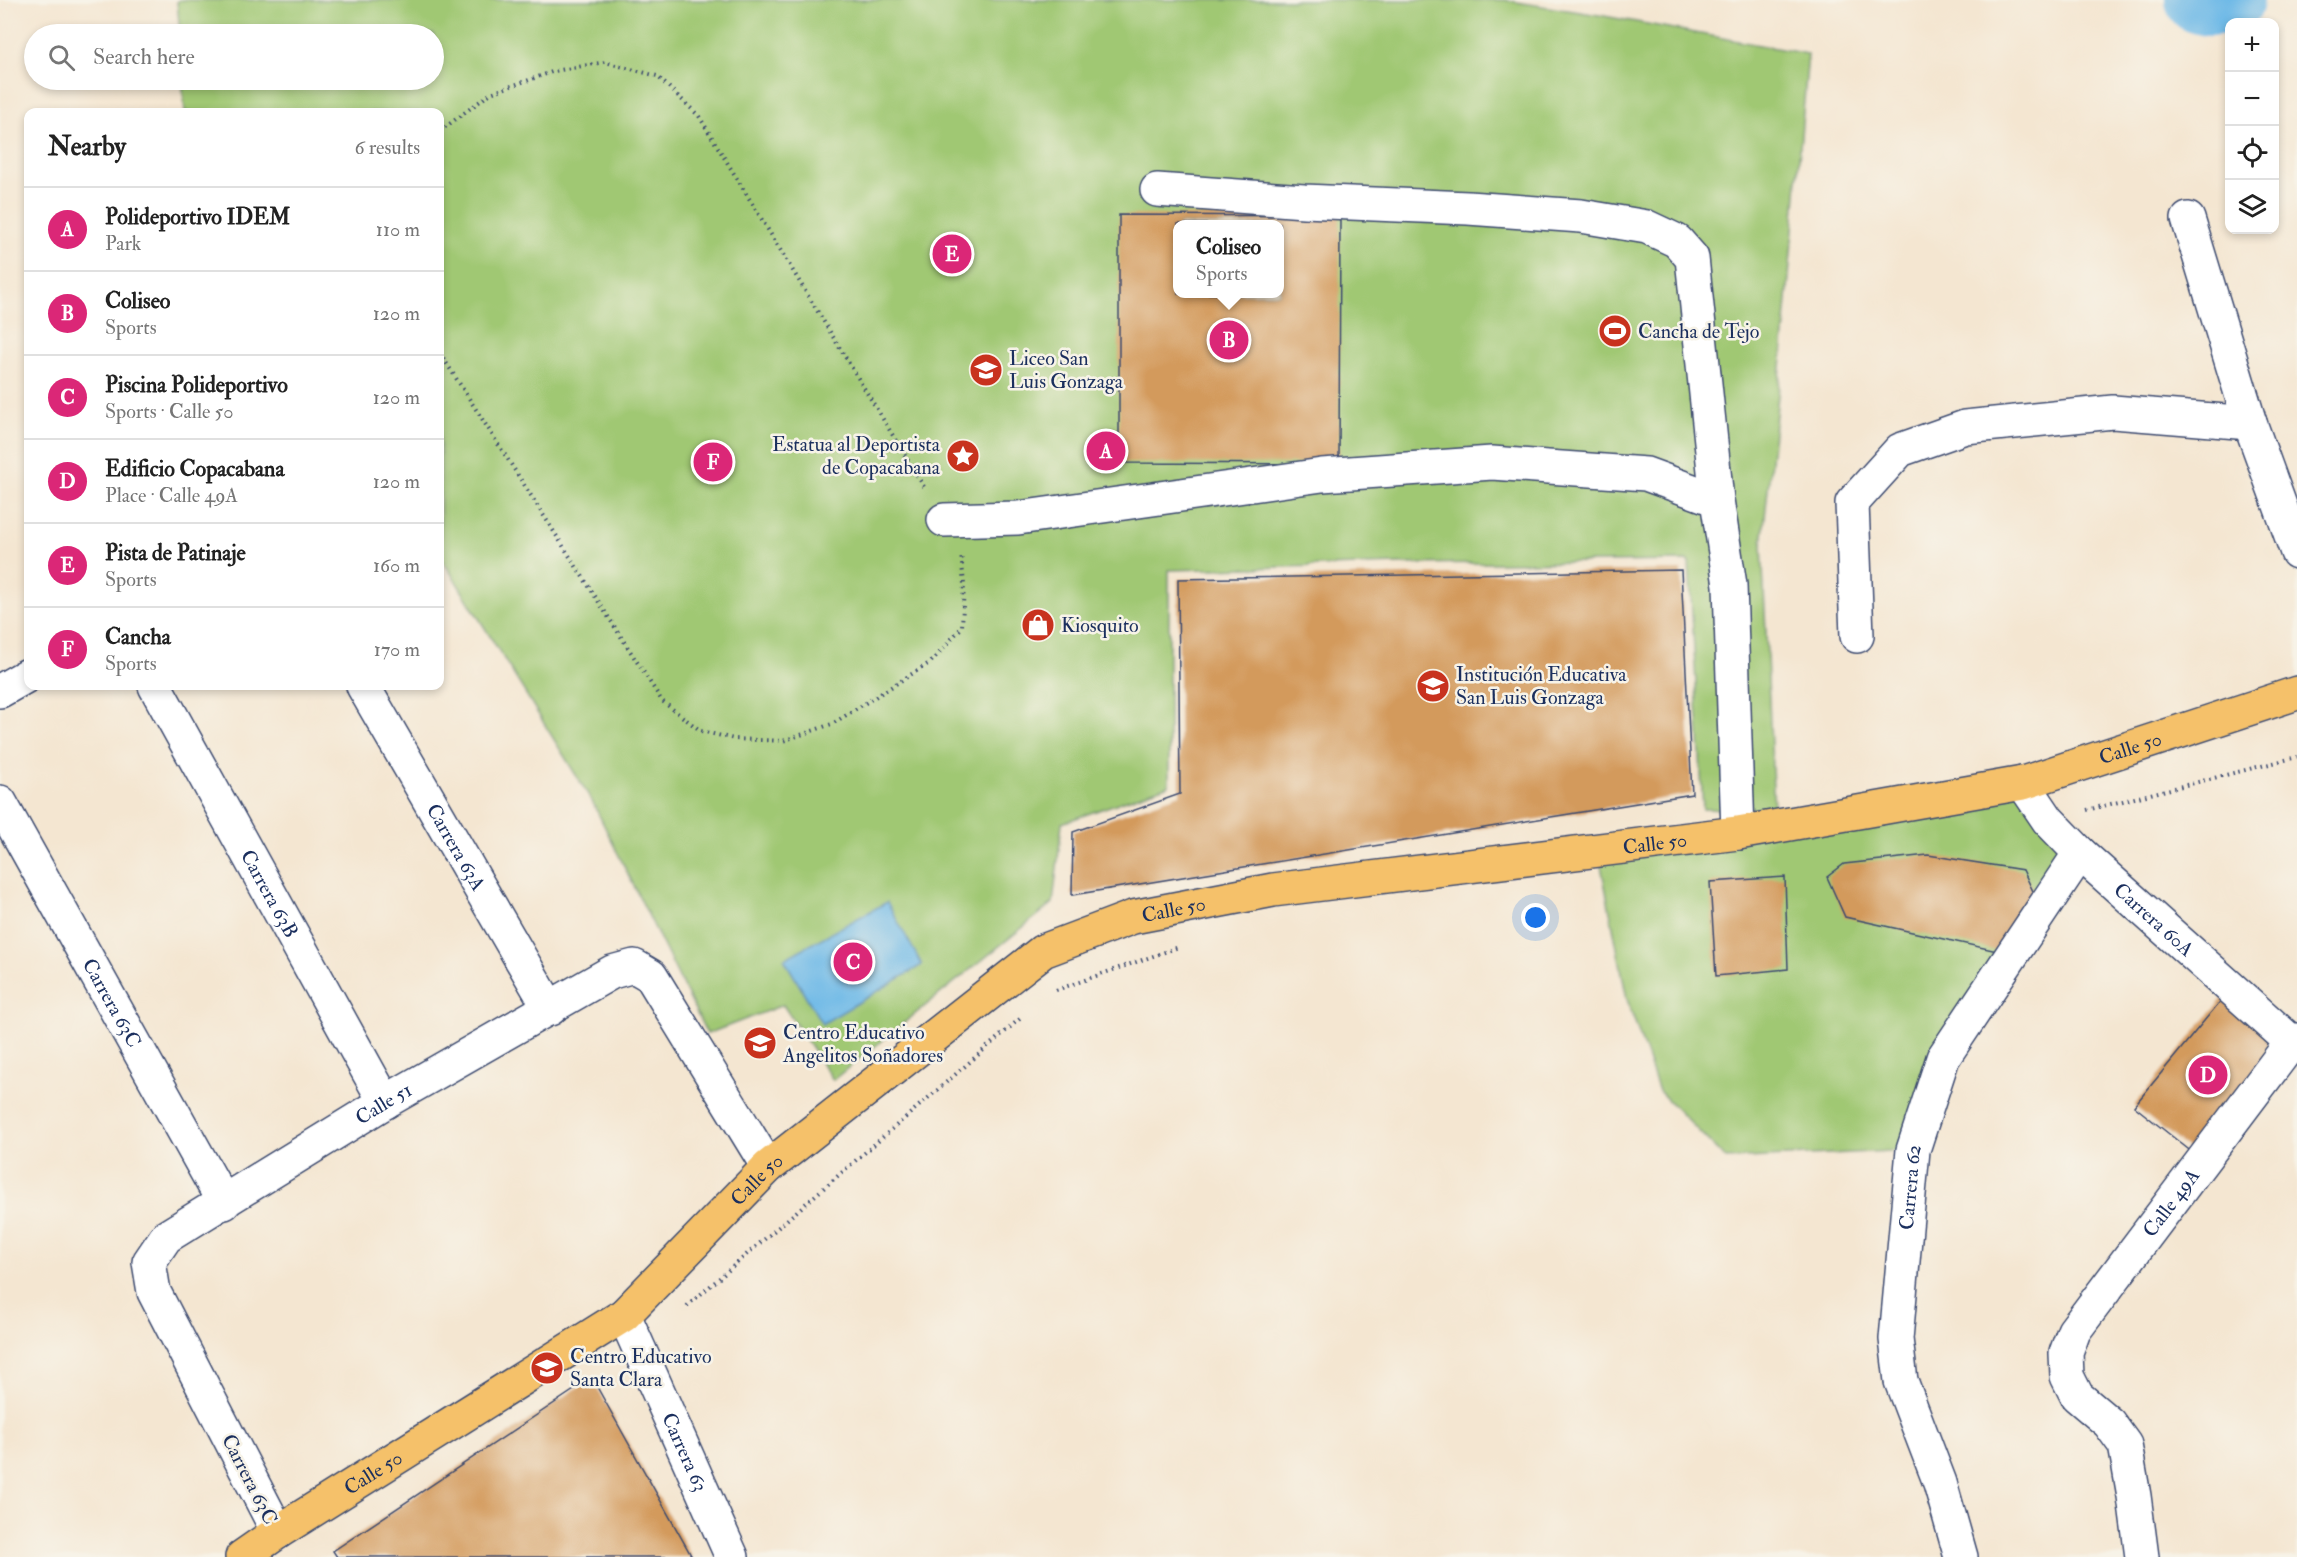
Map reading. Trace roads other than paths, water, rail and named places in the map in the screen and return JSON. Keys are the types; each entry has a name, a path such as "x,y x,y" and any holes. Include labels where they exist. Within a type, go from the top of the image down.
{"main road":[{"name":"Calle 50","path":"242,1557 278,1532 624,1315 768,1167 1043,951 1133,917 1273,890 1738,833 2023,783 2297,693"}],"street":[{"path":"1157,190 1304,201 1581,216 1647,227 1677,241 1692,258 1717,500 1730,585 1738,833"},
{"path":"2188,219 2250,423 2297,552"},
{"path":"1857,636 1852,503 1900,450 1965,427 2113,412 2250,423"},
{"path":"944,520 1018,518 1322,475 1492,463 1646,474 1717,500"},
{"path":"0,692 24,677"},
{"name":"Carrera 63B","path":"157,690 386,1102"},
{"name":"Carrera 63A","path":"365,690 550,1009"},
{"name":"Carrera 60A","path":"2023,783 2048,820 2080,853 2295,1043"},
{"name":"Carrera 63C","path":"0,802 224,1203"},
{"name":"Carrera 62","path":"1961,1557 1940,1484 1901,1381 1896,1339 1913,1150 1943,1058 2080,853"},
{"name":"Calle 51","path":"149,1262 166,1237 386,1102 612,972 634,966 651,976 768,1167"},
{"name":"Calle 49A","path":"2142,1557 2125,1445 2109,1423 2077,1396 2067,1376 2066,1353 2073,1331 2295,1043"},
{"name":"Carrera 63C","path":"149,1262 154,1292 278,1532"},
{"name":"Carrera 63","path":"624,1315 732,1557"}],"water":[{"path":"887,902 922,965 822,1024 784,959"}],"waterway":[{"path":"2199,0 2209,2 2230,0"}],"place":[{"name":"Pista de Patinaje","path":"952,254"},
{"name":"Cancha de Tejo","path":"1615,331"},
{"name":"Coliseo","path":"1229,340"},
{"name":"Liceo San Luis Gonzaga","path":"986,370"},
{"name":"Polideportivo IDEM","path":"1106,451"},
{"name":"Estatua al Deportista de Copacabana","path":"963,456"},
{"name":"Cancha","path":"713,462"},
{"name":"Kiosquito","path":"1038,625"},
{"name":"Institución Educativa San Luis Gonzaga","path":"1433,686"},
{"name":"Piscina Polideportivo","path":"853,962"},
{"name":"Centro Educativo Angelitos Soñadores","path":"760,1043"},
{"name":"Edificio Copacabana","path":"2208,1075"},
{"name":"Centro Educativo Santa Clara","path":"547,1368"}]}
